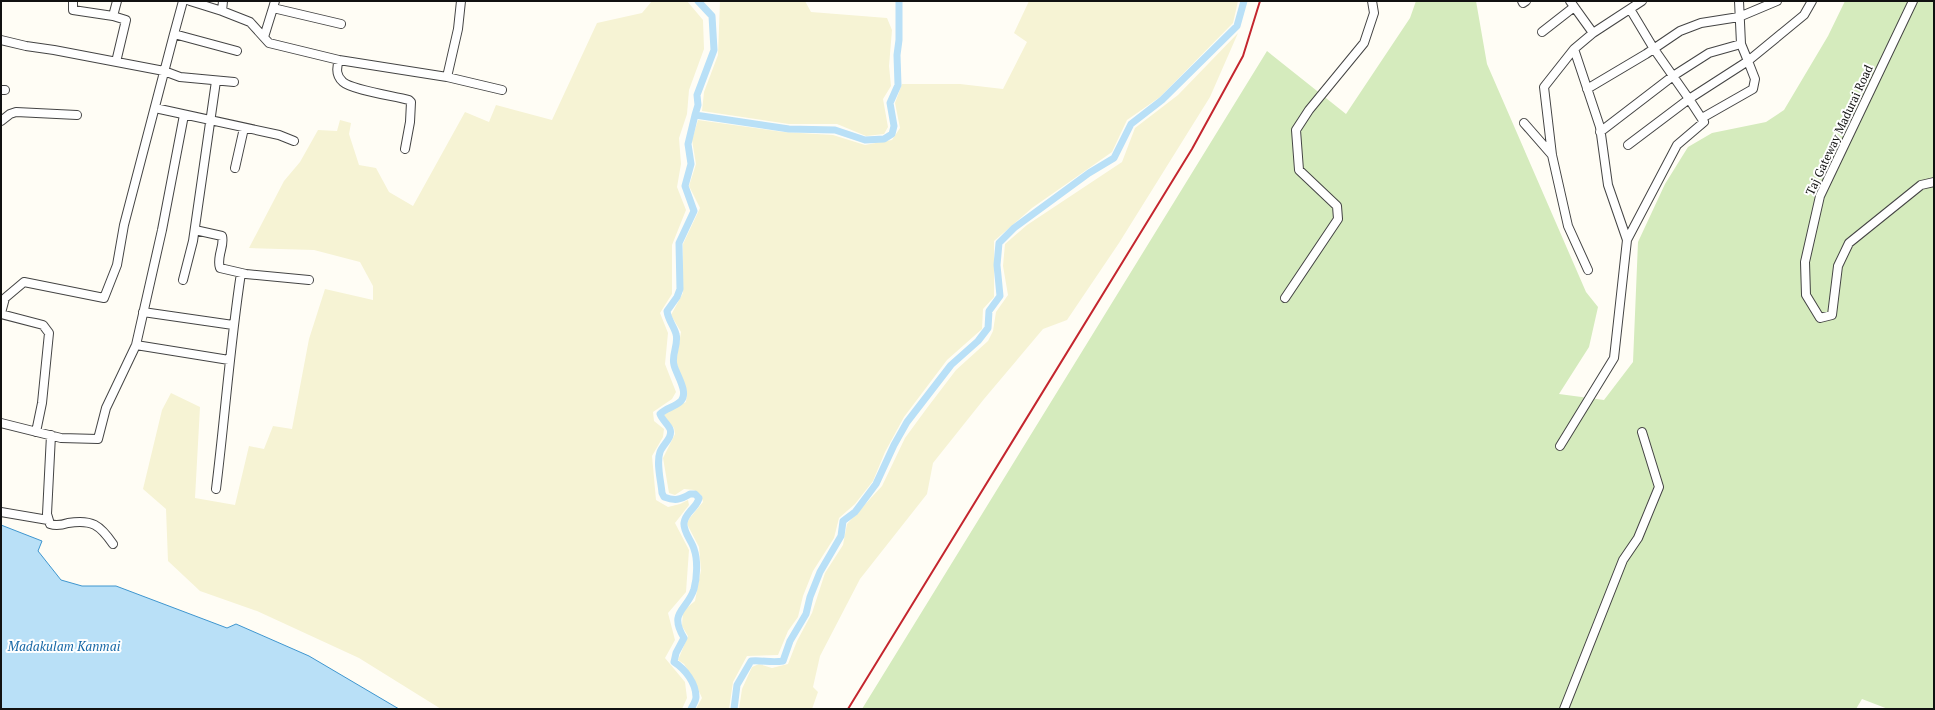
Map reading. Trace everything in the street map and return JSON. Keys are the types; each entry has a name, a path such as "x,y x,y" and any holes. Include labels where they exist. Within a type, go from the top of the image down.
{"street":[{"path":"73,1 73,10 114,16 126,20 116,62"},
{"path":"114,16 117,1"},
{"path":"36,432 42,403 48,333 43,325 1,314 5,298 24,282 104,298 117,265 124,225 183,1"},
{"path":"190,1 250,22 270,43 339,60 447,77 502,90"},
{"path":"222,11 223,1"},
{"path":"447,77 458,30 461,1"},
{"path":"1285,298 1338,219 1338,206 1299,170 1296,130 1309,110 1364,43 1374,13 1372,1"},
{"path":"1522,1 1523,3 1526,1"},
{"path":"1588,270 1568,226 1552,155 1544,87 1574,49 1593,33 1642,1"},
{"path":"1702,118 1753,89 1755,79 1741,44 1739,1"},
{"path":"1587,89 1654,49 1680,31 1701,24 1739,17 1777,1"},
{"path":"1628,145 1689,99 1748,61 1804,16 1812,1"},
{"name":"Taj Gateway Madurai Road","path":"1913,1 1820,196 1805,269 1806,295 1820,318 1832,315 1838,266 1849,244 1921,185 1934,182"},
{"path":"1542,32 1572,4 1593,33"},
{"path":"264,37 274,5 340,24"},
{"path":"1560,446 1614,358 1627,240 1677,145 1704,122 1654,49 1630,9"},
{"path":"174,34 237,51"},
{"path":"1,40 26,46 164,71 180,76 234,82"},
{"path":"1600,132 1673,76 1709,53 1741,44"},
{"path":"1574,49 1600,132 1608,185 1627,240"},
{"path":"339,60 336,68 337,73 345,84 404,98 411,102 410,122 405,150"},
{"path":"183,280 195,230 216,81"},
{"path":"155,108 279,135 294,141"},
{"path":"1,121 10,114 16,112 77,115"},
{"path":"1,423 61,438 98,439 106,408 136,345 162,230 184,115"},
{"path":"1524,123 1552,155"},
{"path":"235,168 244,128"},
{"path":"195,230 222,236 223,240 218,264 220,268 241,273 309,280"},
{"path":"216,489 228,360 241,273"},
{"path":"143,312 233,325"},
{"path":"136,345 228,360"},
{"path":"1564,709 1623,560 1638,538 1659,487 1642,432"},
{"path":"48,520 51,435"},
{"path":"1,512 48,520 53,525 75,522 90,523 97,525 113,544"}],"shaded area":[{"path":"652,1 687,1 703,20 704,49 689,90 687,114 679,138 681,164 677,187 686,210 672,245 672,294 660,313 668,333 665,364 676,392 672,399 653,412 654,421 664,429 663,437 652,456 656,500 668,507 688,500 689,505 675,523 689,550 686,592 668,613 675,640 665,658 685,682 687,698 682,709 441,709 359,658 257,611 200,591 168,561 166,509 143,489 162,410 171,393 200,407 195,498 235,505 249,446 264,449 273,426 292,429 309,339 325,289 373,300 373,286 360,262 314,250 249,248 284,181 300,162 318,130 337,131 340,120 351,123 349,134 359,165 376,168 389,192 413,206 465,112 489,122 496,105 552,120 597,23 642,13"},
{"path":"720,1 805,1 811,12 887,18 892,30 889,66 891,86 883,99 888,127 884,134 866,136 837,124 789,124 702,111 704,92 718,55"},
{"path":"1029,1 1238,1 1233,23 1160,97 1127,120 1112,152 1032,208 994,241 994,297 983,309 982,329 947,360 904,417 885,452 873,481 855,504 839,518 834,538 813,571 803,596 798,617 788,631 778,655 747,656 733,682 729,709 696,709 702,698 694,680 684,664 678,660 688,636 682,626 683,611 695,601 701,570 699,547 687,524 689,519 703,502 701,495 694,490 684,489 675,495 669,493 663,458 675,434 674,428 663,416 671,409 686,402 687,392 676,362 681,332 671,315 683,293 683,244 700,208 689,186 696,164 692,140 698,120 783,132 833,135 865,145 892,140 900,128 895,103 902,84 960,84 1003,89 1027,42 1014,33"},
{"path":"1238,33 1210,97 1119,243 1067,320 1043,329 933,463 927,494 860,579 820,656 813,687 818,692 812,709 739,709 742,689 752,667 759,664 772,668 788,664 797,641 812,613 825,573 843,545 847,524 882,486 905,438 956,370 988,341 993,331 996,312 1008,295 1003,266 1005,244 1027,225 1122,162 1135,128 1178,95"}],"green space":[{"path":"1416,1 1476,1 1487,64 1586,292 1598,307 1589,347 1559,394 1604,400 1633,362 1638,242 1665,184 1688,147 1712,133 1766,122 1784,110 1828,36 1845,1 1934,1 1934,709 1888,709 1862,699 1856,709 862,709 1267,51 1346,114 1410,18"}],"water":[{"name":"Madakulam Kanmai","path":"1,525 42,541 38,551 61,580 82,586 116,586 227,628 236,624 309,656 399,709 1,709"}],"waterway":[{"path":"695,115 698,105 697,95 714,50 712,16 698,1"},
{"path":"691,709 696,698 696,692 686,672 674,662 676,653 684,638 678,622 678,616 691,596 696,580 697,564 695,553 685,530 684,523 686,516 696,505 699,498 695,494 690,494 683,498 677,499 664,497 662,493 658,461 661,449 669,438 671,432 660,414 681,401 684,393 673,361 677,338 667,311 677,297 680,289 679,243 694,211 685,186 691,164 688,144 695,115 789,129 835,130 865,140 884,139 892,134 894,126 890,103 898,85 897,55 899,40 899,1"},
{"path":"734,709 737,685 751,661 783,661 790,641 806,614 810,597 820,572 841,536 843,521 855,512 876,484 894,445 907,422 951,365 978,341 988,328 989,311 1000,296 997,265 999,243 1014,228 1089,173 1114,158 1131,124 1162,100 1237,26 1244,1"}],"railway":[{"path":"848,709 1192,149 1243,56 1260,1"}]}
